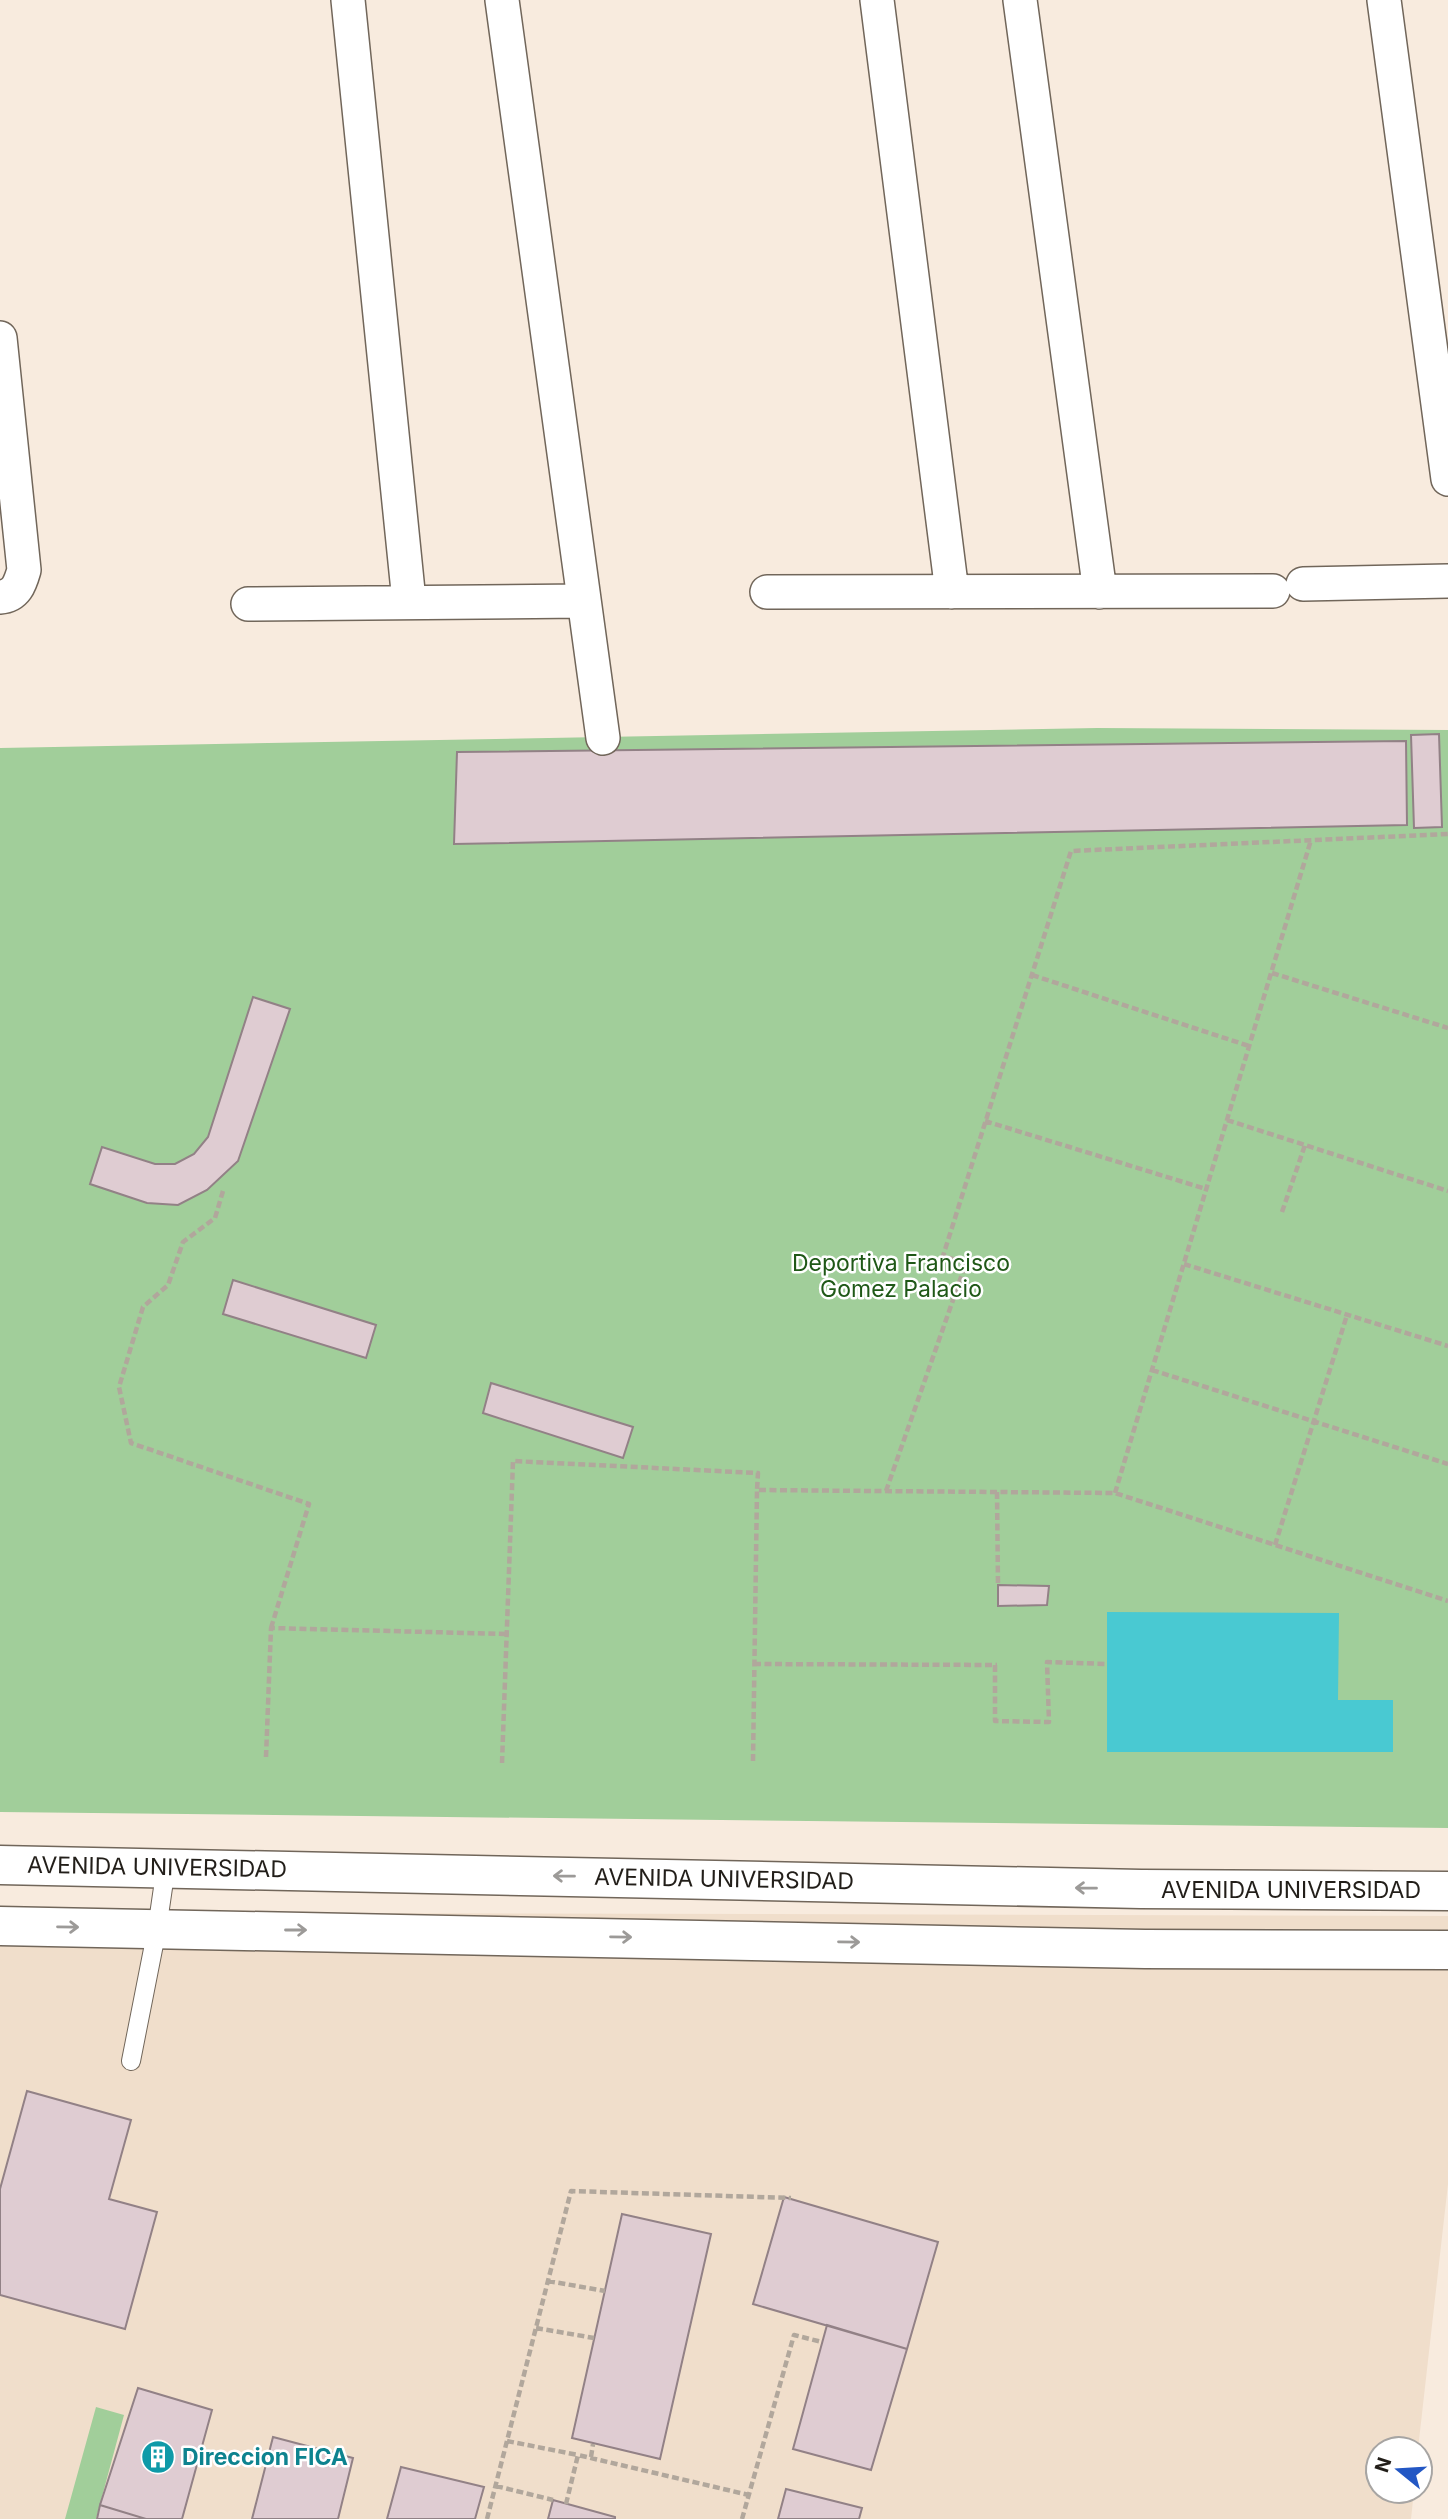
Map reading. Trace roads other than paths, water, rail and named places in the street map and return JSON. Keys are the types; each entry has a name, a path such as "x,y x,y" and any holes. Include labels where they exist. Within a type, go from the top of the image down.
{"street":[{"path":"348,0 409,601"},
{"path":"502,0 603,738"},
{"path":"877,0 952,592"},
{"path":"1020,0 1100,592"},
{"path":"1384,0 1448,479"},
{"path":"0,338 24,570 19,587 8,597 0,597"},
{"path":"767,592 1100,592 1448,581"},
{"path":"248,604 584,601"},
{"name":"AVENIDA UNIVERSIDAD","path":"0,1865 1141,1889 1448,1891"},
{"path":"332,1870 334,1930"},
{"path":"1141,1889 1145,1949"},
{"path":"0,1926 334,1930 1145,1949 1448,1950"}],"lane":[{"path":"131,2061 157,1929 166,1867"}],"water":[{"path":"1107,1612 1339,1613 1338,1700 1393,1700 1393,1752 1107,1752"}],"place":[{"name":"Direccion FICA","path":"158,2457"}],"park label":[{"name":"Deportiva Francisco Gomez Palacio","path":"901,1276"}]}
